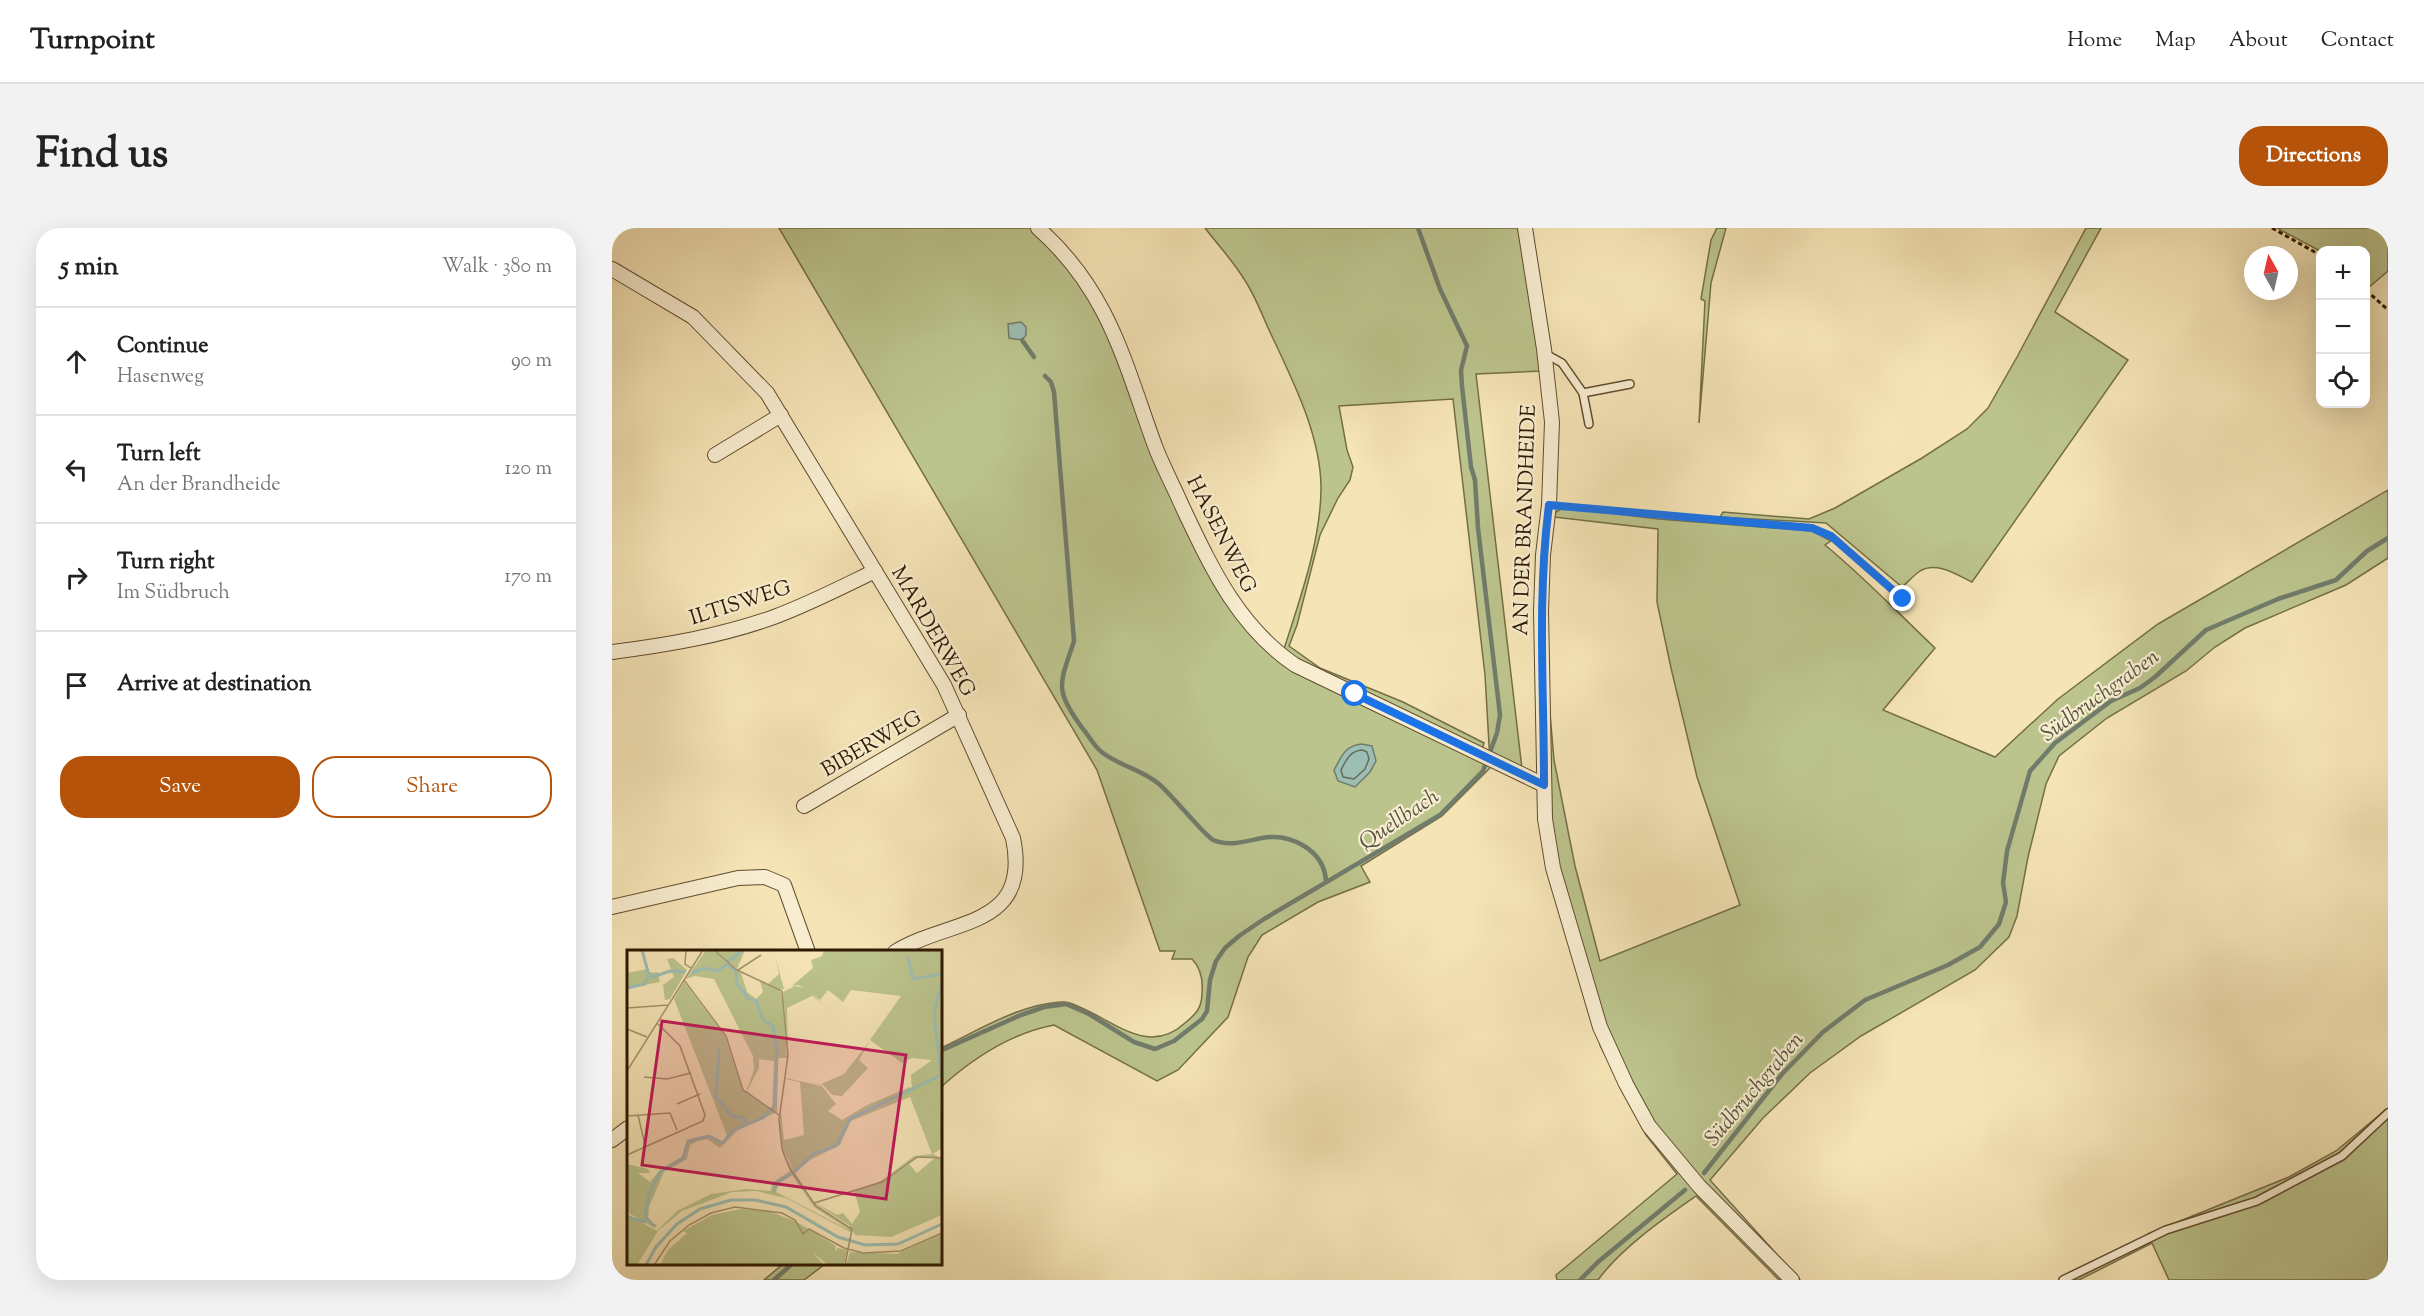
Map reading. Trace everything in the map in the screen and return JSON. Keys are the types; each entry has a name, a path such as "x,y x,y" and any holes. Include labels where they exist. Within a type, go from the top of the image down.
{"street":[{"name":"HASENWEG","path":"1038,228 1057,245 1082,274 1115,333 1156,448 1199,542 1233,604 1263,639 1295,665 1544,785"},
{"name":"AN DER BRANDHEIDE","path":"1525,228 1552,422 1549,505 1543,555 1541,611 1544,785 1545,819 1562,900 1600,1027 1626,1084 1649,1126 1672,1157 1792,1280"},
{"name":"MARDERWEG","path":"612,269 693,317 767,393 944,685 1013,838 1017,859 1014,882 1004,902 984,916 898,950"},
{"path":"715,455 781,416"},
{"name":"ILTISWEG","path":"612,652 669,645 708,637 774,617 875,571"},
{"name":"BIBERWEG","path":"804,806 959,716"},
{"path":"612,907 738,879 765,877 784,885 808,950"}],"lane":[{"path":"1544,353 1562,363 1584,393 1589,424"},
{"path":"1584,393 1630,384"},
{"path":"2063,1280 2166,1230 2257,1201 2342,1156 2388,1113"}],"path":[{"path":"2272,228 2316,253"},
{"path":"2370,294 2388,310"},
{"path":"1549,505 1812,528 1831,536 1903,599"}],"green space":[{"path":"779,228 1033,228 1044,237 1097,307 1134,395 1251,633 1492,766 1442,816 1361,866 1370,882 1318,902 1262,935 1248,957 1228,1017 1178,1070 1157,1081 1054,1025 1008,1040 966,1066 942,1086 942,1048 1013,1013 1029,1008 1067,1002 1123,1029 1148,1037 1172,1032 1189,1020 1198,1010 1202,998 1202,979 1198,966 1192,959 1172,959 1175,951 1160,951 1097,770"},
{"path":"1205,228 1520,228 1543,371 1476,374 1522,769 1490,762 1485,675 1453,399 1339,406 1347,450 1353,467 1350,480 1338,498 1320,535 1297,625 1289,646 1320,668 1403,702 1484,743 1481,752 1283,652 1313,550 1320,508 1320,468 1304,408 1252,292"},
{"path":"1717,228 1726,228 1711,283 1699,423 1705,301 1701,299 1711,240"},
{"path":"2086,228 2101,228 2055,312 2128,360 1972,582 1947,570 1926,568 1902,587 1826,523 1720,517 1723,512 1809,519 1835,508 1967,429 1988,408"},
{"path":"2277,228 2388,228 2388,271 2370,286 2370,246 2316,246 2316,249"},
{"path":"2388,490 2388,558 2346,585 2245,628 2215,647 2186,671 2107,718 2059,756 2046,784 2028,857 2017,916 2009,937 1975,970 1861,1036 1810,1073 1763,1118 1710,1180 1800,1280 1797,1280 1751,1231 1683,1165 1635,1094 1600,1015 1554,851 1549,807 1544,607 1551,515 1561,509 1570,508 1658,519 1812,531 1831,541 1825,545 1935,648 1883,710 1995,757 2058,699 2158,624","holes":["1554,517 1658,529 1657,602 1671,668 1697,777 1740,905 1600,961 1575,866 1554,760 1549,702 1547,584 1550,534"]},
{"path":"1600,1045 1603,1045 1621,1083 1786,1280 1779,1280 1696,1196 1630,1245 1598,1280 1557,1280 1556,1275 1677,1174 1646,1135"},
{"path":"2388,1108 2388,1280 2169,1280 2152,1243 2079,1280 2071,1280 2151,1240 2148,1234 2289,1177 2336,1151"},
{"path":"782,1265 824,1265 804,1280 764,1280"}],"water":[{"path":"1021,322 1026,327 1026,335 1022,340 1009,338 1008,324"},
{"path":"1362,744 1372,746 1376,761 1370,772 1355,787 1338,781 1334,770 1342,756 1347,749"}],"waterway":[{"name":"Quellbach","path":"942,1050 1021,1015 1044,1007 1066,1004 1089,1014 1134,1042 1155,1049 1174,1041 1202,1019 1207,1011 1210,980 1216,961 1225,948 1264,919 1440,815 1483,771 1497,733 1500,715 1478,528 1475,480 1471,467 1462,386 1461,370 1467,346 1440,289 1418,228"},
{"path":"1022,340 1034,357"},
{"path":"1045,376 1051,382 1054,392 1074,641 1065,667 1062,686 1063,695 1073,715 1100,751 1159,784 1213,840 1232,843 1273,837 1294,841 1313,852 1324,870 1326,881"},
{"name":"Südbruchgraben","path":"1704,1173 1782,1074 1823,1032 1865,1000 1948,965 1980,947 1999,924 2006,902 2003,883 2007,851 2030,771 2055,743 2111,701 2140,688 2155,677 2206,630 2278,599 2336,580 2367,551 2388,538"},
{"name":"Südbruchgraben","path":"1580,1280 1598,1262 1685,1190"},
{"name":"Quellbach","path":"774,1280 791,1265"}],"route":[{"path":"1355,694 1517,770 1544,785 1541,611 1543,555 1549,505 1812,528 1831,536 1903,599"}]}
